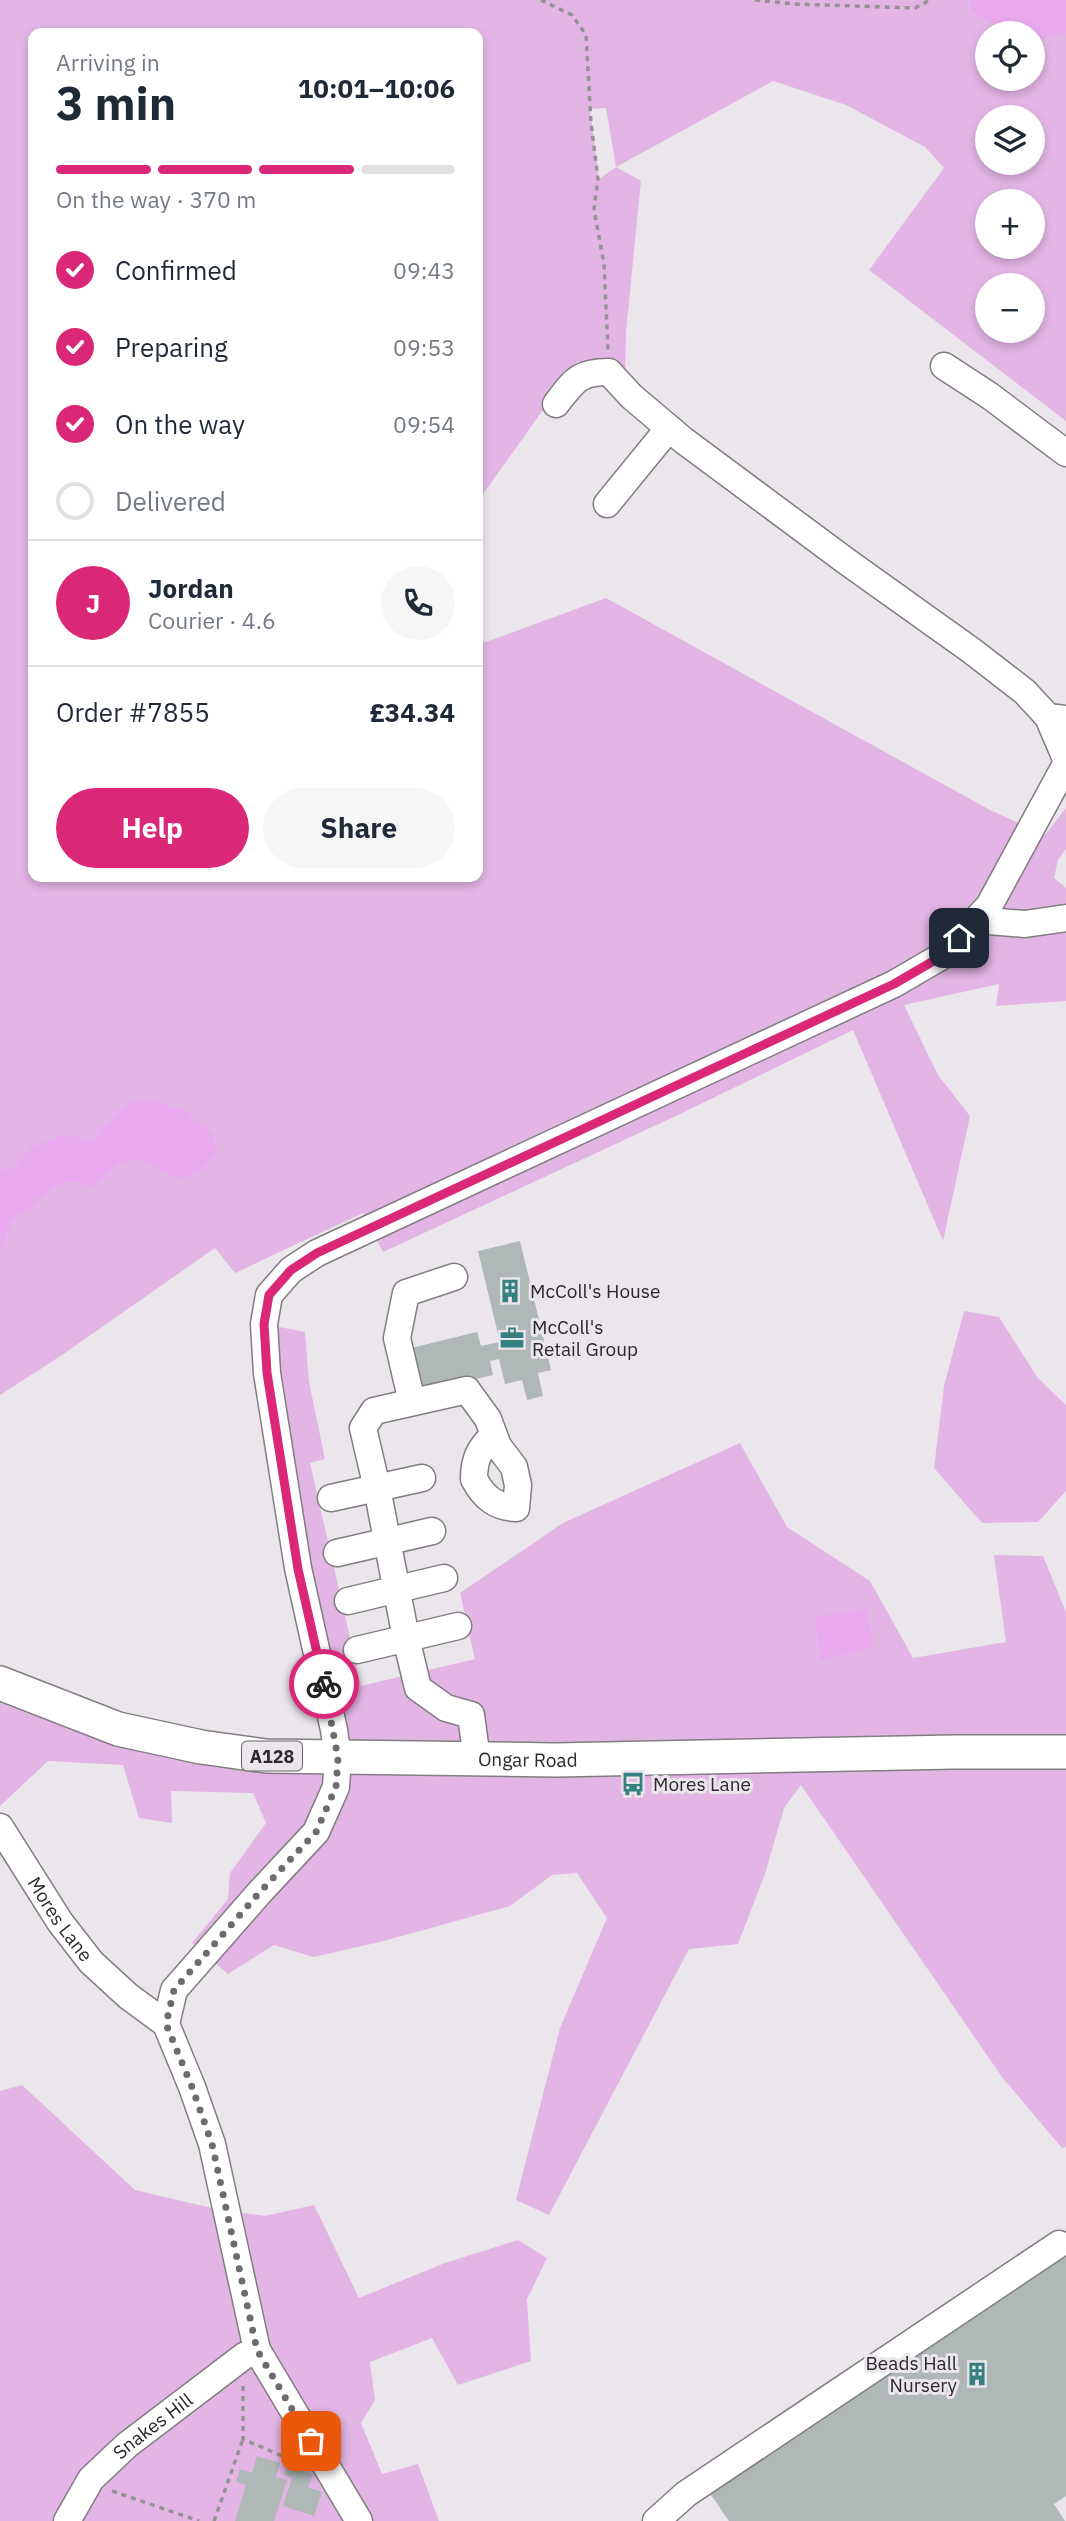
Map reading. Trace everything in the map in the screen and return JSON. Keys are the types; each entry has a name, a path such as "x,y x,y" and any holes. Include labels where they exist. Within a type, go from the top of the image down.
{"main road":[{"name":"Ongar Road","path":"0,1684 118,1729 201,1747 266,1756 477,1760 1066,1752"}],"street":[{"path":"944,366 990,396 1066,453"},
{"path":"359,2521 250,2353 212,2144 166,2024 174,1990 316,1832 336,1787 338,1758 334,1730 298,1569 267,1373 264,1324 269,1295 291,1270 326,1248 894,984 942,956 989,906 1066,761 1057,718 972,651 846,561 669,428 631,396 609,372 580,375 556,404"},
{"path":"607,504 669,428"},
{"path":"976,920 1025,924 1066,918"},
{"path":"412,1402 397,1338 406,1293 454,1277"},
{"path":"477,1760 471,1715 446,1708 418,1688 363,1428 374,1411 467,1390 488,1419 494,1435"},
{"path":"331,1498 422,1478"},
{"path":"337,1553 432,1531"},
{"path":"348,1601 444,1578"},
{"path":"357,1650 458,1626"},
{"name":"Mores Lane","path":"0,1827 60,1922 91,1962 133,2000 166,2024"},
{"path":"133,2000 174,1990"},
{"path":"656,2521 686,2494 1059,2244"},
{"name":"Snakes Hill","path":"67,2521 89,2483 127,2445 250,2353"}],"path":[{"path":"541,0 572,15 586,35 591,123 598,179 594,209 604,264 609,372"},
{"path":"755,0 915,8 930,0"},
{"path":"214,2521 243,2439 250,2353"},
{"path":"243,2439 296,2462"},
{"path":"89,2483 199,2521"}],"shaded area":[{"path":"0,0 1066,0 1066,421 869,270 944,168 925,147 846,105 773,81 616,167 641,181 626,332 625,377 578,361 483,494 483,28 28,28 28,882 483,882 483,643 606,598 990,810 1045,835 1066,808 1066,849 1058,860 1054,878 1066,888 1066,1001 996,1006 999,984 904,1005 938,1075 970,1116 943,1241 853,1030 383,1252 363,1213 235,1273 215,1248 0,1395","holes":["606,108 616,167 599,179 590,109"]},
{"path":"970,0 1066,0 1066,32 1045,39 1045,21 987,21 972,11"},
{"path":"149,1099 187,1112 212,1135 217,1153 201,1169 187,1176 175,1177 145,1162 134,1160 117,1165 92,1188 75,1182 57,1186 13,1219 0,1250 0,1170 14,1167 32,1147 62,1135 96,1140 99,1131 128,1103"},
{"path":"964,1311 999,1317 1037,1377 1066,1405 1066,1491 1038,1522 982,1523 934,1468 944,1386"},
{"path":"264,1324 305,1332 309,1382 325,1459 310,1463 361,1686 475,1659 460,1593 563,1523 740,1443 787,1527 870,1581 913,1658 1006,1642 994,1555 1043,1556 1066,1612 1066,2147 1062,2148 1002,2077 801,1785 784,1808 765,1874 738,1944 689,1949 549,2215 516,2200 560,2028 607,1918 577,1873 552,1875 510,1906 380,1942 313,1957 274,1945 228,1974 192,1943 228,1899 230,1873 266,1823 253,1793 171,1791 172,1823 139,1818 123,1765 48,1761 0,1806 0,1683 306,1758 334,1730"},
{"path":"867,1608 873,1647 821,1661 815,1617"},
{"path":"22,2085 135,2190 216,2209 265,2216 314,2205 359,2298 445,2263 518,2240 547,2258 527,2299 531,2361 458,2385 432,2338 370,2362 375,2400 361,2423 382,2474 418,2464 439,2521 0,2521 0,2091"}],"building":[{"name":"McColl's House","path":"520,1241 551,1370 538,1373 543,1396 527,1400 522,1380 505,1384 499,1359 490,1361 493,1375 417,1393 407,1349 477,1332 481,1346 500,1342 478,1251"},
{"name":"Beads Hall Nursery","path":"1066,2256 1066,2496 1054,2504 1065,2521 729,2521 709,2492"},
{"path":"257,2456 280,2463 276,2477 287,2480 274,2521 235,2521 246,2485 236,2482 240,2469 252,2473"},
{"path":"287,2465 313,2474 308,2487 322,2492 314,2516 283,2506 292,2478 284,2475"}],"way so far":[{"path":"311,2441 257,2350 212,2144 180,2054 166,2024 174,1990 316,1832 336,1787 338,1758 324,1684"}],"place":[{"name":"McColl's House","path":"510,1291"},
{"name":"McColl's Retail Group","path":"512,1338"},
{"name":"Mores Lane","path":"633,1784"},
{"name":"Beads Hall Nursery","path":"977,2374"}],"route":[{"path":"324,1684 298,1569 267,1373 264,1324 269,1295 291,1270 317,1253 894,984 942,956 959,938"}]}
